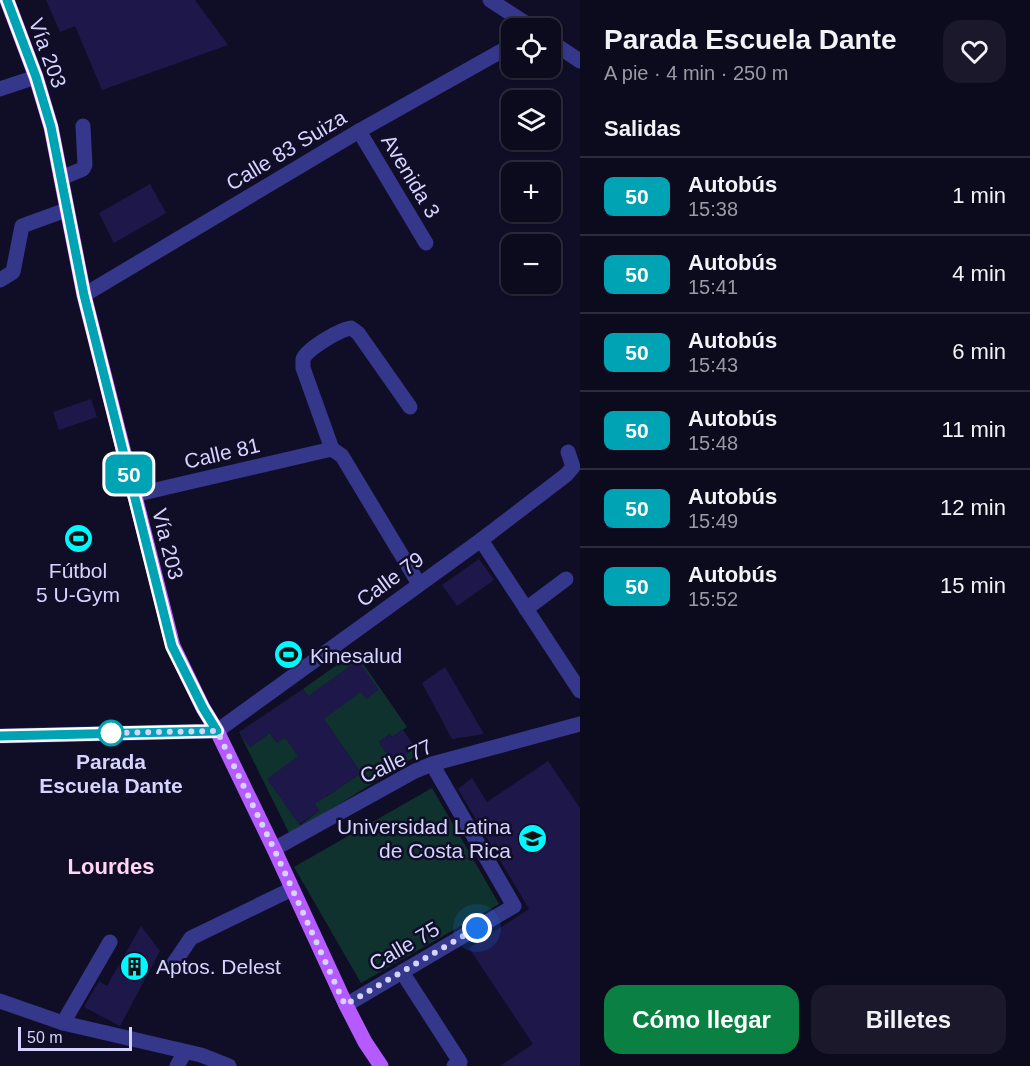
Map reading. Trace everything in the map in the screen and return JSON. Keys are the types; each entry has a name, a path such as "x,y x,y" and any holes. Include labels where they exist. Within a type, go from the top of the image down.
{"main road":[{"name":"Vía 203","path":"7,0 36,77 51,127 84,295 172,646 217,731 274,849 345,1005 381,1066"}],"street":[{"path":"490,0 517,18"},
{"path":"561,48 580,61"},
{"name":"Calle 83 Suiza","path":"84,295 359,130 501,51"},
{"path":"0,89 36,77"},
{"path":"61,178 83,169 85,165 83,126"},
{"name":"Avenida 3","path":"359,130 426,243"},
{"path":"0,280 13,272 22,226 66,210"},
{"path":"410,407 358,333 351,328 343,329 309,352 303,359 303,368 325,450 342,456 419,584"},
{"name":"Calle 81","path":"134,495 325,450"},
{"name":"Calle 79","path":"217,731 566,476 573,467 568,452"},
{"path":"481,540 580,691"},
{"path":"526,609 566,579"},
{"name":"Calle 77","path":"274,849 415,771 432,764 580,724"},
{"path":"0,736 217,731"},
{"name":"Calle 75","path":"345,1005 514,906 432,764"},
{"path":"174,963 191,938 292,889"},
{"path":"63,1023 110,942"},
{"path":"402,972 460,1062 454,1066"},
{"path":"0,1001 63,1023 201,1055 229,1066"},
{"path":"177,1066 185,1052"}],"green space":[{"path":"355,652 407,727 392,737 390,734 379,742 393,763 416,748 419,754 292,834 289,833 239,732 250,747 270,733 277,743 285,737 326,797 361,773 303,689","holes":["268,780 315,804 319,811 300,825"]},
{"path":"432,788 499,904 361,983 294,867"}],"building":[{"path":"46,0 195,0 228,45 102,90 75,26 60,32"},
{"path":"150,184 166,213 114,243 99,213"},
{"path":"91,399 97,417 59,430 53,412"},
{"path":"479,559 494,580 457,606 442,585"},
{"path":"358,660 379,690 366,699 361,692 324,719 361,773 315,804 320,811 299,824 267,779 298,756 285,737 277,743 270,733 250,747 239,732 303,689 308,696"},
{"path":"445,667 484,734 452,739 422,683"},
{"path":"403,730 416,748 393,763 379,742 390,734 392,737"},
{"path":"548,761 580,808 580,1066 500,1066 533,1044 469,948 529,909 458,789 472,778 487,802"},
{"name":"Aptos. Delest","path":"141,926 160,951 120,1026 84,1007 99,981 107,986"}],"bus line":[{"name":"50","path":"0,736 217,731 172,646 84,295 51,127 36,77 7,0"}],"place":[{"name":"Fútbol 5 U-Gym","path":"78,539"},
{"name":"Kinesalud","path":"289,655"},
{"name":"Parada Escuela Dante","path":"111,733"},
{"name":"Universidad Latina de Costa Rica","path":"532,838"},
{"name":"Aptos. Delest","path":"135,966"}],"district":[{"name":"Lourdes","path":"111,866"}],"route":[{"path":"111,733 108,733 217,731 345,1005 477,928"}]}
